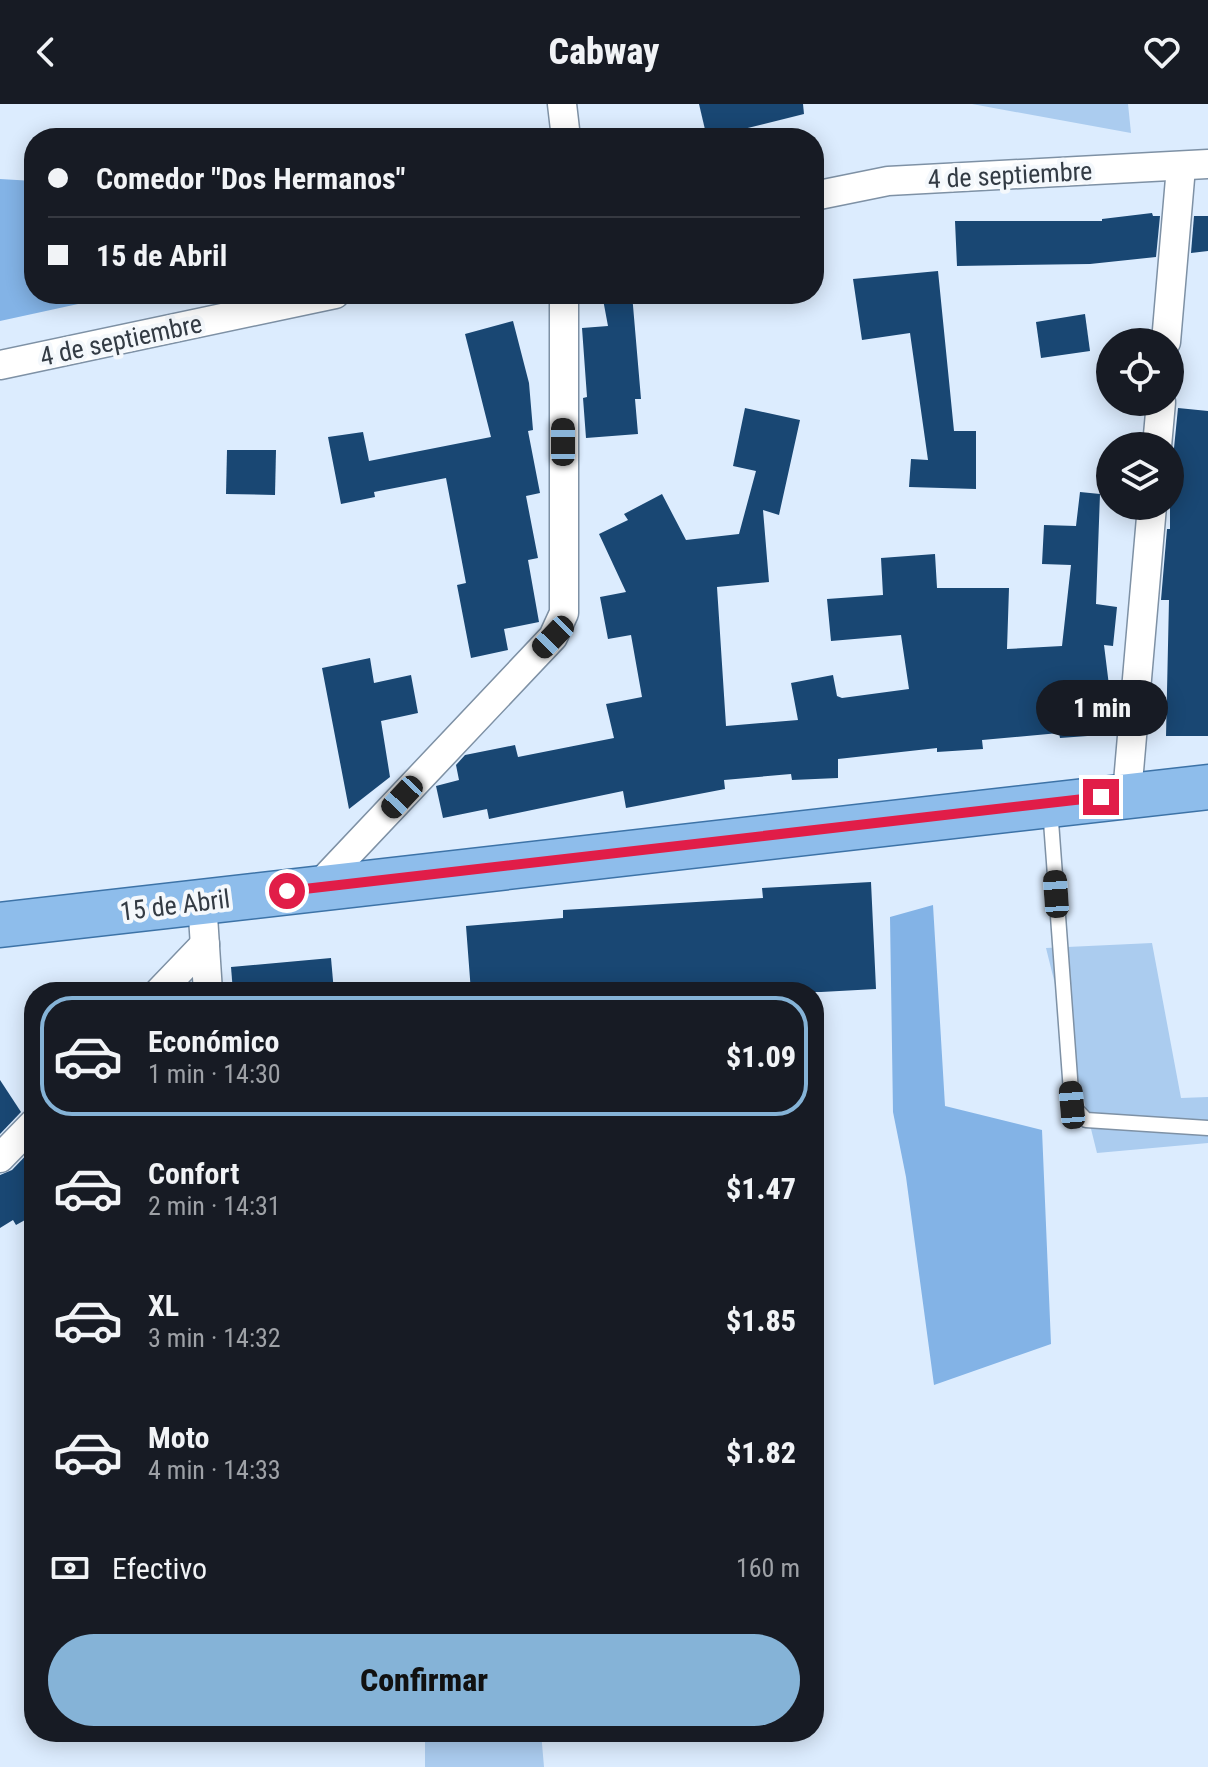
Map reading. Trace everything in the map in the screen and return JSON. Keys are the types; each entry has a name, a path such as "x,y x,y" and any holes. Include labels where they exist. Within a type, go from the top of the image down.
{"main road":[{"name":"15 de Abril","path":"0,925 1208,787"}],"street":[{"path":"562,104 565,128"},
{"path":"1168,328 1195,166"},
{"name":"4 de septiembre","path":"824,194 888,181 1195,166"},
{"name":"4 de septiembre","path":"0,365 288,304"},
{"path":"316,888 553,637 564,613 564,304"},
{"path":"1127,794 1151,520"},
{"path":"202,901 207,982"},
{"path":"169,982 205,944"},
{"path":"0,1158 24,1133"}],"lane":[{"path":"1049,804 1072,1105 1086,1120 1208,1128"}],"shaded area":[{"path":"972,104 1128,104 1131,133"},
{"path":"0,179 24,180 24,304 78,304 0,321"},
{"path":"933,905 945,1106 1042,1130 1051,1344 934,1385 906,1177 893,1112 890,917"},
{"path":"1152,943 1181,1098 1208,1097 1208,1143 1097,1153 1046,948"},
{"path":"425,1742 542,1742 544,1767 425,1767"}],"building":[{"path":"699,104 803,104 804,114 747,128 705,128"},
{"path":"1152,213 1153,216 1160,216 1156,257 1090,264 957,266 955,221 1102,221"},
{"path":"1194,216 1208,216 1208,251 1191,253"},
{"path":"938,271 954,431 976,431 976,489 909,487 911,459 928,460 910,333 862,340 853,279"},
{"path":"604,304 633,304 641,399 635,399 638,434 586,438 583,398 587,397 582,328 608,326"},
{"path":"1085,314 1090,351 1041,358 1036,322"},
{"path":"513,321 529,383 533,430 528,431 540,493 526,496 538,558 528,560 539,622 504,629 508,650 471,658 457,585 466,583 446,478 374,492 375,497 341,504 328,437 363,432 369,461 491,437 465,334"},
{"path":"745,408 800,420 779,515 763,510 769,582 717,587 726,726 798,720 791,683 833,675 837,696 842,698 909,689 901,635 831,641 827,599 883,595 881,558 935,554 937,588 1009,588 1007,649 1062,646 1071,565 1042,564 1044,525 1076,526 1080,492 1096,494 1096,520 1099,520 1096,604 1117,607 1113,646 1104,645 1115,734 1060,738 1059,733 982,740 983,749 937,752 937,748 838,759 838,778 792,780 791,774 724,780 725,789 626,808 623,791 489,819 487,809 443,818 436,786 459,780 456,765 465,755 515,745 518,757 614,738 606,704 642,697 631,635 608,639 600,597 626,592 599,534 628,520 624,514 662,494 686,540 739,534 756,471 733,466"},
{"path":"1184,409 1208,411 1208,736 1166,736 1169,600 1161,600 1167,529 1170,529 1170,520 1184,520 1184,432 1176,432 1177,416 1184,416"},
{"path":"227,450 276,450 275,495 226,494"},
{"path":"370,658 374,683 411,675 418,713 381,721 390,777 349,809 322,668"},
{"path":"871,882 876,989 824,992 824,982 470,982 466,926 563,918 563,910 763,898 762,888"},
{"path":"331,958 333,982 232,982 231,967"},
{"path":"0,1080 21,1112 0,1134"},
{"path":"24,1157 24,1221 16,1225 13,1220 0,1228 0,1175 12,1170"}],"route":[{"path":"287,891 1101,797"}]}
